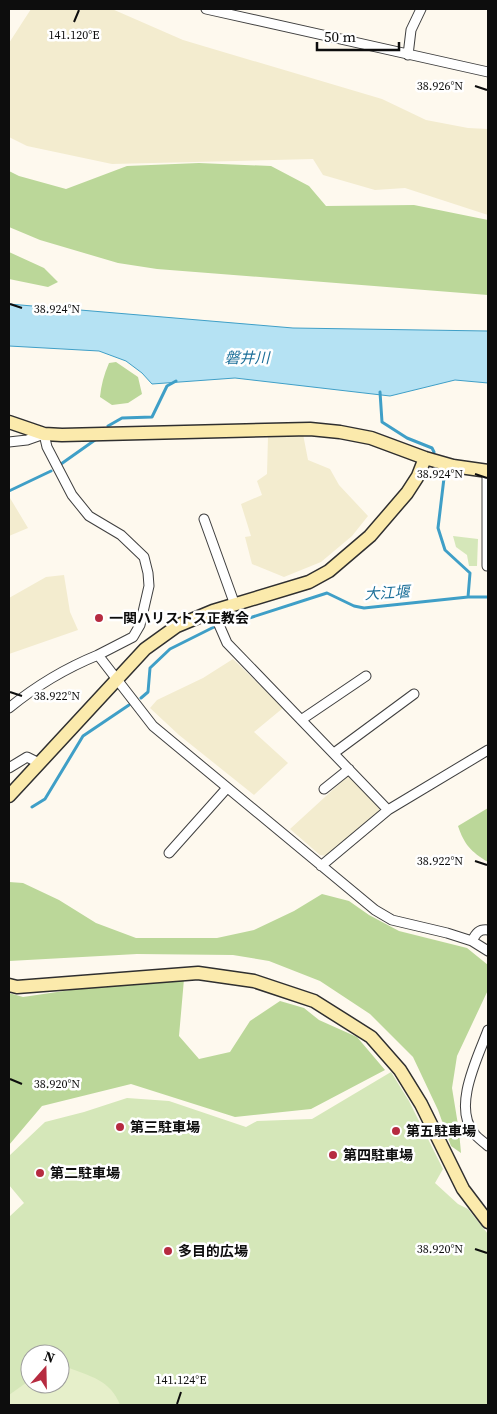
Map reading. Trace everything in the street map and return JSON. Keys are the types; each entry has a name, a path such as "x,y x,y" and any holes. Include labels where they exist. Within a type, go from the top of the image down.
{"street":[{"path":"206,9 488,72"},
{"path":"244,17 250,9"},
{"path":"408,55 411,30 421,9"},
{"path":"9,422 44,434 310,429 340,432 371,438 453,466 488,471 488,566"},
{"path":"9,442 27,440 44,434"},
{"path":"9,708 23,696 55,676 133,637 140,625 149,586 144,557 120,536 89,516 72,495 47,446 44,434"},
{"path":"9,796 145,649 177,626 213,611 302,585 329,572 370,536 407,493 418,476 425,458"},
{"path":"204,519 234,605"},
{"path":"213,611 226,643 388,810"},
{"path":"98,655 153,726 375,910 392,920 448,933 472,941 488,951"},
{"path":"301,720 366,676"},
{"path":"334,753 414,694"},
{"path":"321,866 388,810 488,750"},
{"path":"9,768 27,757 39,763"},
{"path":"324,790 348,769"},
{"path":"169,853 227,788"},
{"path":"472,941 475,934 480,930 488,930"},
{"path":"9,985 17,987 36,986 112,978 198,973 254,981 314,1001 371,1037 400,1070 421,1104 463,1189 488,1222"},
{"path":"488,1030 470,1080 464,1106 467,1121 473,1133 488,1146"}],"shaded area":[{"path":"31,9 112,9 183,40 382,99 426,120 468,128 488,129 488,215 405,188 375,190 323,175 313,159 112,164 27,146 9,137 9,43"},
{"path":"303,434 308,460 330,469 339,485 368,516 352,536 321,562 284,577 252,564 245,537 251,536 241,504 262,495 257,481 267,474 268,436"},
{"path":"9,499 28,528 9,536"},
{"path":"64,575 70,612 78,630 9,654 9,598 46,577"},
{"path":"233,659 283,708 254,732 288,763 254,795 179,735 150,708 157,700 203,678"},
{"path":"349,775 379,806 379,813 327,856 320,855 290,829"}],"green space":[{"path":"199,163 271,166 309,186 326,206 414,205 488,220 488,295 157,269 118,263 40,240 9,227 9,171 19,176 66,189 127,166"},
{"path":"9,252 44,268 58,282 48,287 9,279"},
{"path":"116,362 138,377 142,394 128,403 112,405 100,397 109,363"},
{"path":"453,536 478,539 477,566 469,566 467,555 456,547"},
{"path":"488,808 488,862 469,847 458,826"},
{"path":"9,882 23,883 59,900 96,923 136,938 217,938 254,930 294,911 322,894 349,901 369,915 399,931 467,948 488,965 488,990 457,1056 452,1088 461,1153 451,1146 438,1110 413,1057 370,1014 320,981 269,961 233,955 137,954 9,961"},
{"path":"184,979 179,1036 199,1059 230,1052 250,1021 280,1001 304,1008 319,1020 357,1037 385,1070 311,1109 235,1117 131,1084 42,1106 9,1145 9,993 23,997 105,985"},
{"path":"391,1072 409,1101 443,1169 435,1183 458,1204 468,1209 488,1234 488,1405 9,1405 9,1217 24,1203 9,1185 9,1156 45,1122 127,1098 169,1101 246,1127 257,1121 312,1119"},
{"path":"70,1368 91,1376 105,1384 120,1405 9,1405 9,1395 20,1387 20,1394 70,1394"}],"water":[{"name":"磐井川","path":"9,304 293,328 488,331 488,383 455,380 390,396 235,378 152,384 142,373 126,361 99,351 9,346"}],"waterway":[{"path":"108,426 122,418 152,417 167,386 176,381"},
{"name":"大江堰","path":"380,392 382,422 407,438 432,448 434,452"},
{"path":"61,464 95,440"},
{"path":"9,491 51,471"},
{"name":"大江堰","path":"444,478 438,528 445,550 470,573 468,597"},
{"name":"大江堰","path":"224,622 243,620 327,593 354,606 364,608 468,597 488,597"},
{"name":"大江堰","path":"141,698 148,692 150,668 170,649 214,627"},
{"name":"大江堰","path":"32,807 45,799 83,736 129,705"}],"place":[{"name":"一関ハリストス正教会","path":"99,618"},
{"name":"第三駐車場","path":"120,1127"},
{"name":"第五駐車場","path":"396,1131"},
{"name":"第四駐車場","path":"333,1155"},
{"name":"第二駐車場","path":"40,1173"},
{"name":"多目的広場","path":"168,1251"}]}
